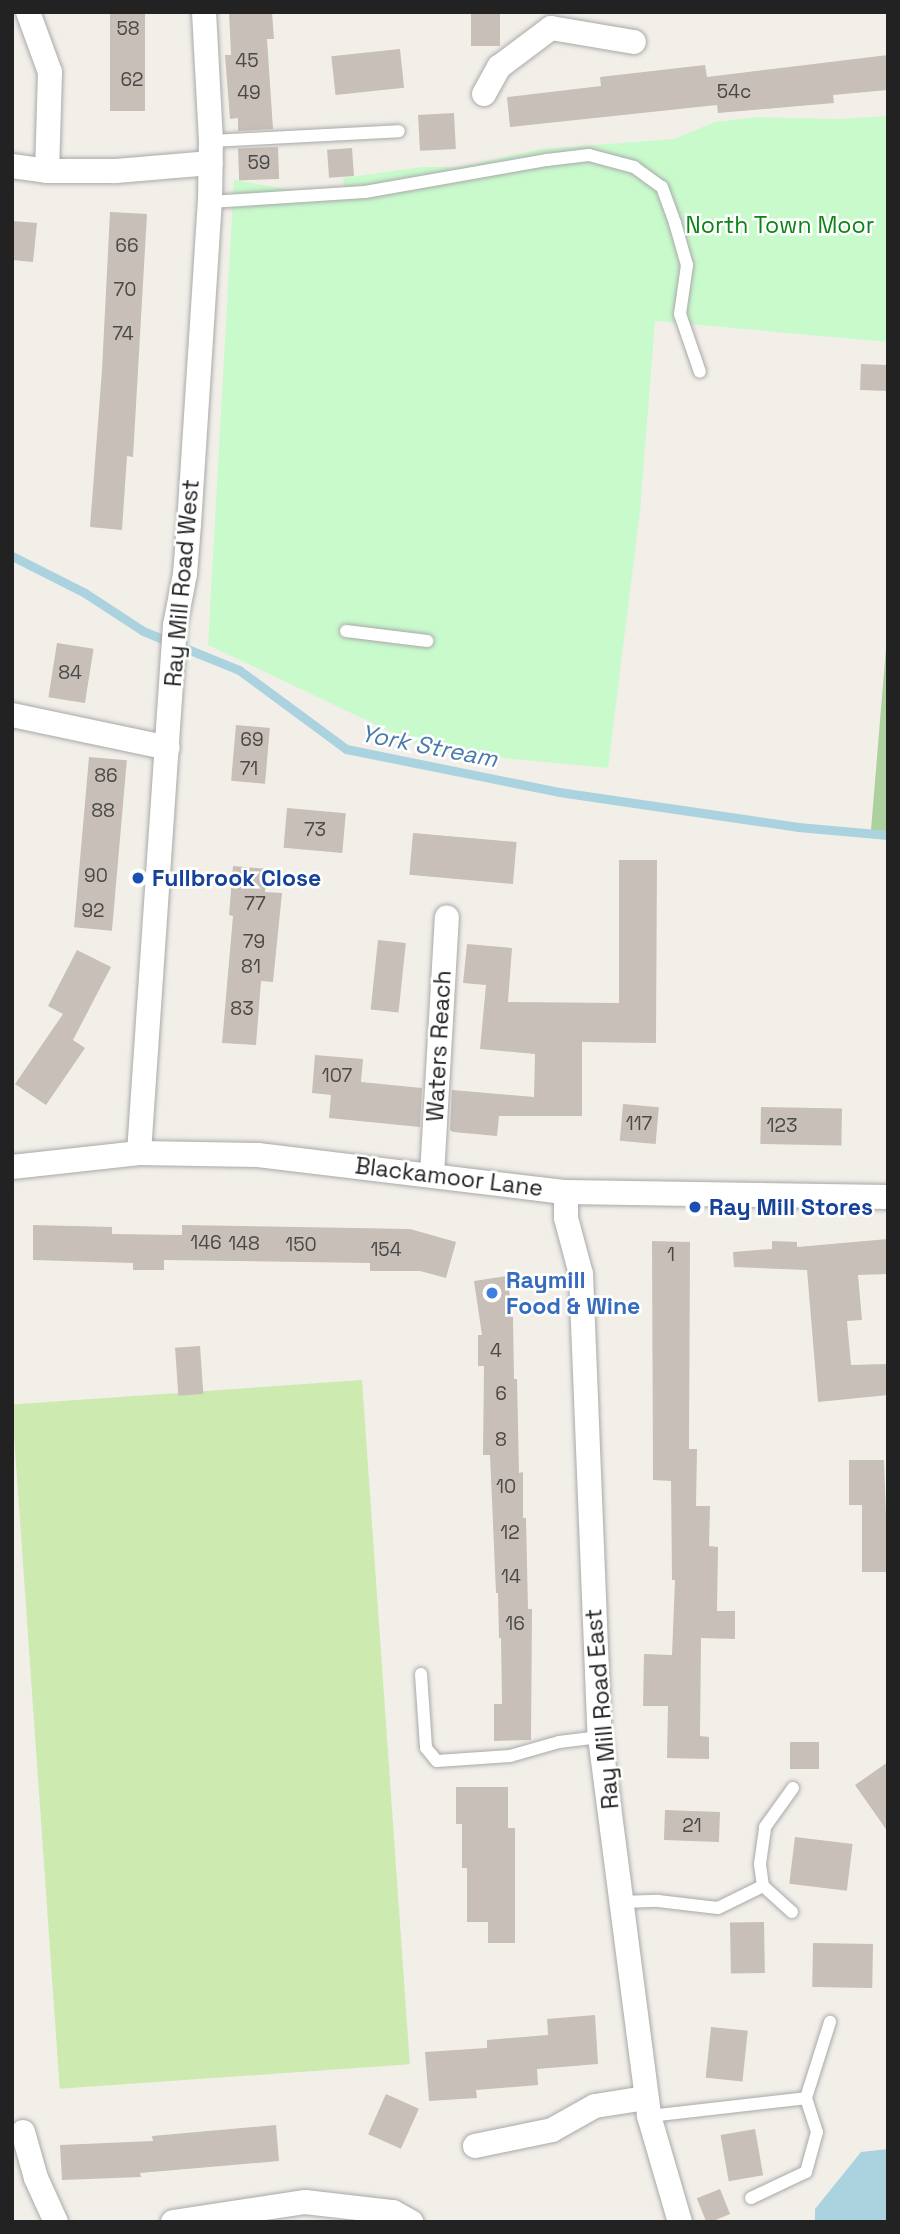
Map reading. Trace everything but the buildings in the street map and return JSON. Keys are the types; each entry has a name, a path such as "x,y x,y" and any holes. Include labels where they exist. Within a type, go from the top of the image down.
{"street":[{"path":"28,12 50,72 47,171"},
{"name":"Ray Mill Road West","path":"139,1153 175,625 185,574 210,202 211,152 204,12"},
{"path":"484,93 499,66 551,20 634,42"},
{"path":"12,166 47,171 116,171 211,152"},
{"path":"12,715 168,748"},
{"name":"Waters Reach","path":"432,1175 447,917"},
{"name":"Blackamoor Lane","path":"12,1167 139,1153 258,1155 566,1192 888,1197"},
{"name":"Ray Mill Road East","path":"566,1192 566,1218 581,1274 600,1737 648,2107 680,2222"},
{"path":"475,2146 552,2130 595,2106 648,2107"},
{"path":"23,2132 36,2178 55,2222"},
{"path":"173,2222 305,2202 393,2212 411,2222"}],"lane":[{"path":"211,152 399,131"},
{"path":"210,202 365,192 547,160 589,156 634,167 662,187 675,223 687,265 680,314 700,372"},
{"path":"346,631 427,641"},
{"path":"421,1674 426,1748 437,1761 510,1756 559,1742 600,1737"},
{"path":"792,1912 763,1886 760,1864 765,1827 793,1787"},
{"path":"621,1902 658,1901 718,1908 763,1886"},
{"path":"751,2198 807,2172 817,2132 806,2098 830,2022"},
{"path":"648,2107 806,2098"}],"green space":[{"name":"North Town Moor","path":"888,116 888,342 655,321 640,511 608,768 431,751 208,645 234,180 298,191 344,187 343,178 422,167 460,167 541,149 674,139 715,122 757,117 837,119"},
{"path":"888,624 888,831 871,830"},
{"path":"362,1380 410,2064 60,2089 12,1404"}],"water":[{"path":"888,2149 888,2222 815,2222 815,2209 861,2152"}],"waterway":[{"name":"York Stream","path":"12,556 85,593 143,631 239,670 346,749 559,792 798,827 888,835"}],"place":[{"name":"Fullbrook Close","path":"138,878"},
{"name":"Ray Mill Stores","path":"695,1207"},
{"name":"Raymill Food & Wine","path":"492,1293"}]}
